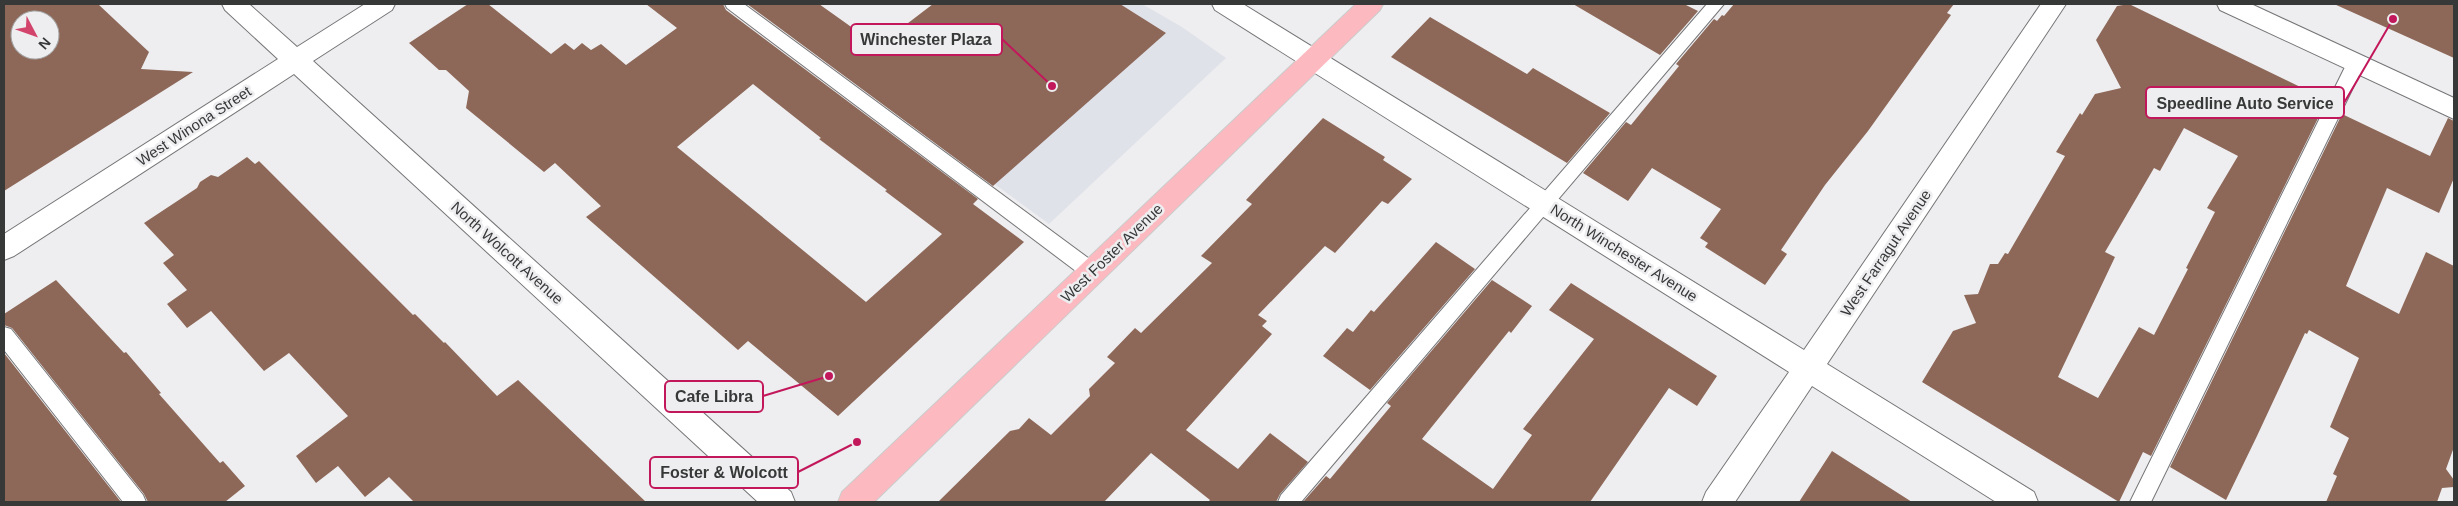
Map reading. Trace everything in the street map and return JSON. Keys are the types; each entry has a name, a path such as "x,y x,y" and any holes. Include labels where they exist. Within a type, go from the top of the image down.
{"main road":[{"name":"West Foster Avenue","path":"854,502 1371,4"}],"street":[{"name":"North Wolcott Avenue","path":"234,4 780,502"},
{"name":"West Winona Street","path":"4,248 384,4"},
{"name":"North Winchester Avenue","path":"1224,4 2023,502"},
{"name":"West Farragut Avenue","path":"1717,502 2054,4"},
{"path":"2230,4 2454,109"}],"lane":[{"path":"733,4 1092,272"},
{"path":"1288,502 1716,4"},
{"path":"2140,502 2356,63"},
{"path":"4,334 136,502"}],"shaded area":[{"path":"1090,4 1142,4 1182,27 1226,58 1049,224 932,138"}],"building":[{"path":"4,4 98,4 149,52 141,69 193,72 4,191"},
{"path":"468,4 488,4 551,54 565,43 574,50 582,43 591,50 601,44 626,65 677,28 646,4 723,4 726,10 978,199 973,204 1024,242 838,416 748,341 738,350 586,217 601,206 555,163 544,172 466,108 469,91 446,70 439,70 409,43","holes":["753,84 821,138 819,139 942,234 866,302 677,147"]},
{"path":"747,4 819,4 878,46 933,4 1120,4 1166,33 993,186"},
{"path":"1573,4 1684,4 1698,11 1660,55"},
{"path":"1734,4 1954,4 1947,13 1951,15 1868,131 1825,185 1781,250 1787,254 1765,285 1705,247 1708,243 1700,238 1721,209 1652,168 1628,201 1583,173 1626,122 1631,125 1679,66 1676,64 1714,19 1717,21 1722,15 1724,16"},
{"path":"2129,4 2327,100 2151,456 2143,452 2119,502 1922,382 1953,331 1976,323 1964,295 1978,294 1990,264 1998,264 2005,253 2008,254 2065,156 2056,152 2080,113 2082,115 2095,94 2121,88 2096,40 2117,6","holes":["2184,128 2238,156 2207,208 2215,212 2154,335 2139,327 2098,398 2058,377 2115,257 2105,252 2154,168 2160,171"]},
{"path":"2334,4 2454,4 2454,58"},
{"path":"1430,17 1527,74 1533,68 1610,113 1567,163 1391,57"},
{"path":"2342,114 2430,156 2448,118 2454,121 2454,178 2439,213 2387,188 2346,286 2399,314 2426,252 2454,266 2454,447 2446,469 2454,480 2454,487 2442,488 2437,502 2326,502 2337,476 2333,474 2349,438 2330,427 2359,358 2309,330 2307,334 2305,333 2226,500 2170,467"},
{"path":"1323,118 1385,157 1383,160 1412,179 1388,204 1382,201 1335,253 1325,246 1258,315 1267,321 1262,326 1272,334 1186,430 1238,469 1270,433 1308,462 1280,494 1276,502 1208,502 1210,500 1151,453 1104,502 938,502 1010,431 1019,429 1029,418 1051,435 1090,396 1089,389 1115,363 1107,357 1135,328 1141,333 1212,263 1201,256 1252,204 1246,200"},
{"path":"247,157 255,164 259,161 413,315 415,314 445,342 497,396 518,380 646,502 414,502 389,477 365,497 338,466 316,483 296,456 348,416 289,353 264,371 211,311 187,328 167,304 187,290 163,263 174,255 144,223 197,188 200,182 211,175 218,177"},
{"path":"1436,242 1475,269 1370,390 1323,356 1347,328 1353,332 1371,310 1374,312"},
{"path":"56,280 124,353 126,352 161,393 159,394 220,463 223,461 245,486 225,502 148,502 144,494 12,328 4,325 4,314"},
{"path":"1492,280 1532,306 1511,333 1509,331 1422,439 1493,489 1532,435 1523,429 1594,339 1549,310 1571,283 1717,376 1697,406 1669,388 1590,502 1303,502 1326,476 1330,479 1391,406 1387,403"},
{"path":"4,353 121,502 4,502"},
{"path":"1832,451 1912,502 1799,502"}],"place":[{"name":"Speedline Auto Service","path":"2393,19"},
{"name":"Winchester Plaza","path":"1052,86"},
{"name":"Cafe Libra","path":"829,376"},
{"name":"Foster & Wolcott","path":"857,442"}]}
